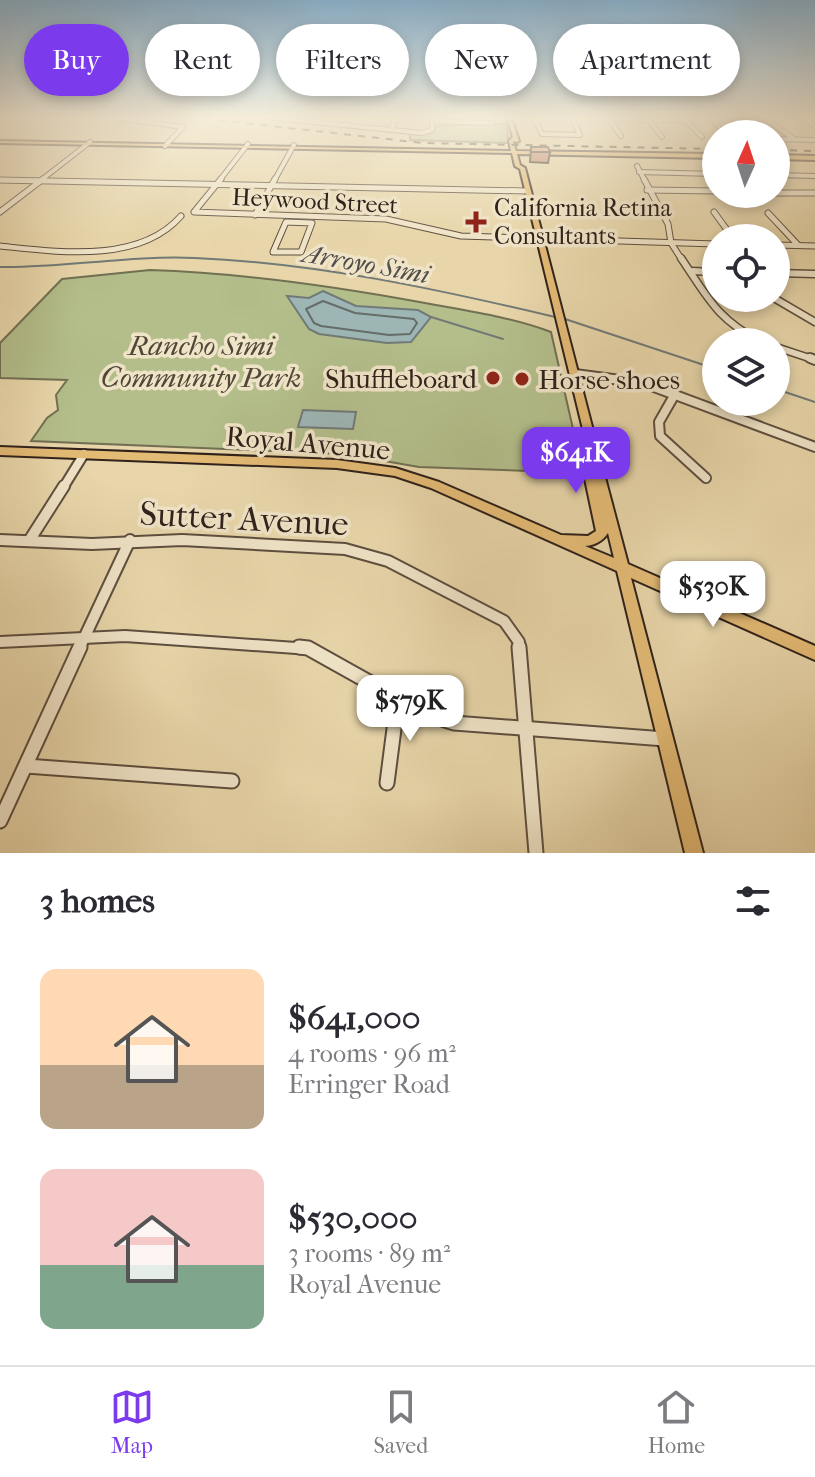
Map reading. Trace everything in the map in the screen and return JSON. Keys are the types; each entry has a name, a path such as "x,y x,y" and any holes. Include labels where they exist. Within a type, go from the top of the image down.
{"main road":[{"path":"517,157 625,570 694,853"},
{"path":"551,537 590,541 602,533 586,460 594,449"},
{"name":"Royal Avenue","path":"0,451 375,468 435,485 815,653"}],"street":[{"path":"0,212 70,157"},
{"path":"197,213 238,157"},
{"path":"255,215 287,157"},
{"path":"691,167 697,173"},
{"path":"702,173 638,169 668,224 671,243 723,320 737,328"},
{"path":"795,169 804,175"},
{"path":"790,175 815,176"},
{"path":"0,180 527,191"},
{"path":"647,190 702,191"},
{"path":"790,193 815,193"},
{"path":"714,212 723,224"},
{"name":"Heywood Street","path":"0,246 65,251 123,245 156,239 182,214 197,213 301,219 386,219 448,235 702,244"},
{"path":"768,213 798,245"},
{"path":"301,219 312,223 301,252 273,252 286,222 301,219"},
{"path":"790,245 815,246"},
{"path":"691,271 702,271"},
{"path":"790,273 815,274"},
{"path":"790,307 815,322"},
{"path":"790,352 815,360"},
{"path":"575,374 624,378 815,447"},
{"path":"675,394 659,422 660,436 706,478"},
{"path":"29,541 84,454"},
{"name":"Sutter Avenue","path":"0,540 92,544 130,540 323,546 388,561 511,627 519,642 523,726 536,853"},
{"path":"0,821 130,540"},
{"path":"0,642 125,636 308,648 426,714 454,723 665,739"},
{"path":"387,783 398,698"},
{"path":"26,766 232,781"}],"green space":[{"name":"Rancho Simi Community Park","path":"150,270 254,277 357,291 489,315 551,332 583,473 419,467 344,454 31,441 47,418 58,410 56,395 67,380 0,378 0,343 62,279"}],"water":[{"path":"323,291 356,306 418,310 431,317 411,342 387,343 319,334 309,329 287,296 309,298"},
{"path":"303,410 356,412 353,429 298,427"}],"waterway":[{"name":"Arroyo Simi","path":"0,267 171,258 286,265 376,279 555,317"},
{"path":"431,317 503,339"},
{"name":"Arroyo Simi","path":"565,319 702,364"},
{"name":"Arroyo Simi","path":"790,394 815,402"}],"place":[{"name":"California Retina Consultants","path":"476,222"},
{"name":"Shuffleboard","path":"493,378"},
{"name":"Horse shoes","path":"522,379"}]}
